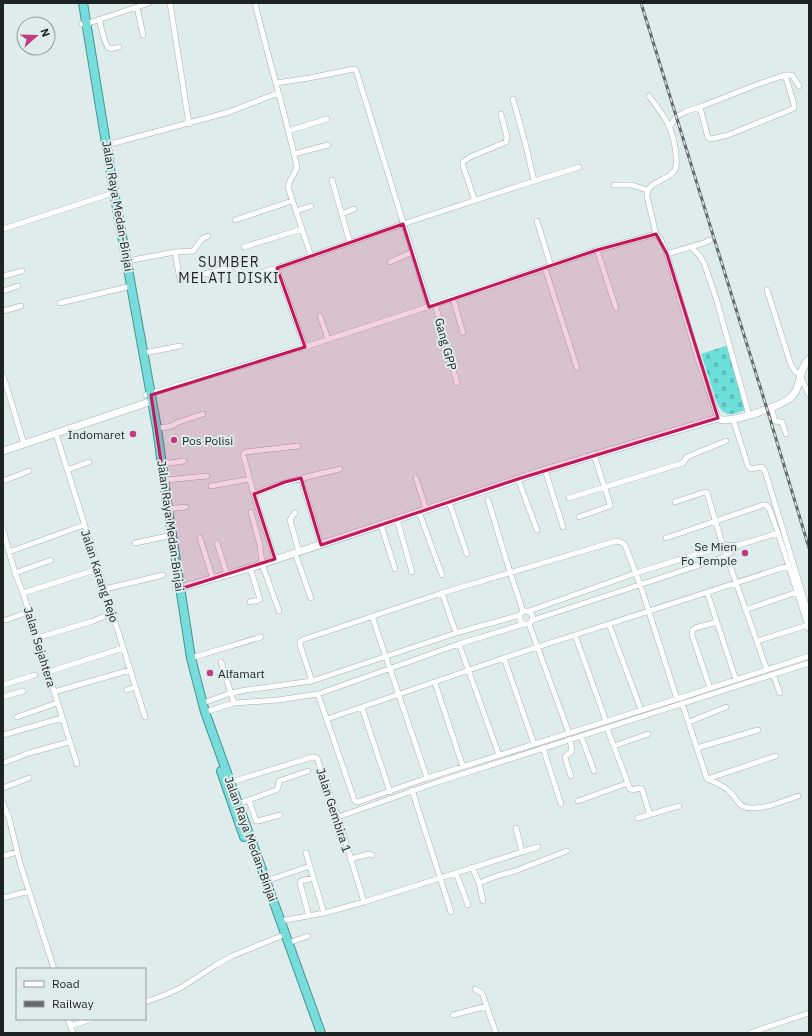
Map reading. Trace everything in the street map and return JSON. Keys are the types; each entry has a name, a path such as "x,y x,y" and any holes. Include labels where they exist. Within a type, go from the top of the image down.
{"highway":[{"name":"Jalan Raya Medan-Binjai","path":"78,3 84,24 144,352 154,439 168,536 191,658 205,712 320,1033"},
{"name":"Jalan Raya Medan-Binjai","path":"83,3 84,24 110,194 149,398 158,428 186,659 201,714 316,1033"}],"main road":[{"path":"178,589 213,580 545,470 718,418 724,420 733,419 785,402 794,395 802,368 809,359"},
{"path":"3,451 56,434 149,398"}],"street":[{"path":"84,24 149,3"},
{"path":"170,3 189,124"},
{"path":"255,3 294,154 296,169 288,185 311,256"},
{"path":"137,7 143,36"},
{"path":"99,19 107,46 109,48 119,48"},
{"path":"276,82 309,78 354,69 356,70 429,306"},
{"path":"700,107 708,138 711,139 728,135 794,108 785,75"},
{"path":"670,126 676,117 687,111 785,75 792,75 800,86"},
{"path":"107,146 229,112 278,94"},
{"path":"649,96 670,126 676,160 675,170 669,176 650,186 647,190 647,196 656,234 662,240 667,254 697,356 718,418"},
{"path":"513,99 534,181"},
{"path":"475,201 463,162 506,142 507,137 500,114"},
{"path":"288,131 327,120"},
{"path":"294,154 328,145"},
{"path":"175,252 180,280 231,267 236,267 245,277 277,268 403,224 579,167"},
{"path":"332,180 350,243"},
{"path":"614,185 632,185 647,190"},
{"path":"3,229 110,194"},
{"path":"235,220 292,201"},
{"path":"296,211 311,206"},
{"path":"342,214 354,209"},
{"path":"537,221 551,266"},
{"path":"244,247 302,229"},
{"path":"149,398 216,373 306,347 597,250 656,234"},
{"path":"127,261 175,252 193,251 202,239 208,236"},
{"path":"667,254 710,240"},
{"path":"691,247 699,255 704,264 716,298 749,415"},
{"path":"597,250 616,308"},
{"path":"390,262 412,252"},
{"path":"277,268 306,347"},
{"path":"545,268 578,368"},
{"path":"3,276 22,271"},
{"path":"3,291 18,286"},
{"path":"60,303 127,287"},
{"path":"767,290 792,365 795,371 800,375 809,395"},
{"path":"453,298 463,333"},
{"name":"Gang GPP","path":"435,304 457,383"},
{"path":"3,311 21,306"},
{"path":"320,316 328,339"},
{"path":"144,352 180,346"},
{"path":"3,374 24,444"},
{"path":"771,407 775,421 782,422 786,434"},
{"path":"158,428 172,426 176,423 203,414"},
{"path":"733,419 748,466 751,469 762,467 765,471 809,615"},
{"name":"Jalan Karang Rejo","path":"56,434 144,718"},
{"path":"569,498 683,463 687,457 726,441"},
{"path":"275,559 254,494 243,453 298,446"},
{"path":"579,517 610,507 594,455"},
{"path":"162,464 184,461"},
{"path":"67,470 89,462"},
{"path":"254,494 301,478 340,469"},
{"path":"545,470 563,527"},
{"path":"3,481 29,471"},
{"path":"165,480 207,476"},
{"path":"301,478 320,545"},
{"path":"416,478 423,511 442,575"},
{"path":"518,479 537,530"},
{"path":"211,486 250,480"},
{"path":"675,502 706,493 745,610 767,670"},
{"path":"488,500 524,612 520,620 529,623"},
{"path":"449,502 467,554"},
{"path":"666,538 765,505 769,508 808,627 757,642"},
{"path":"168,509 186,507"},
{"path":"251,512 260,545 262,564 279,611"},
{"path":"295,513 290,520 297,552 311,598"},
{"path":"397,519 412,572"},
{"path":"9,552 84,525"},
{"path":"381,525 395,569"},
{"name":"Jalan Sejahtera","path":"3,530 15,573 23,593 77,764"},
{"path":"203,703 231,693 312,681 524,612 636,573 723,546 739,545 778,533"},
{"path":"135,542 168,536"},
{"path":"200,538 213,580"},
{"path":"312,681 300,645 301,641 442,593 616,541 622,542 625,545 636,573 677,699"},
{"path":"217,542 227,575"},
{"path":"205,712 234,703 278,700 318,694 459,644 529,623 640,584 727,556 739,545"},
{"path":"15,573 50,560"},
{"path":"327,719 504,658 788,566"},
{"path":"250,568 260,598 259,600 250,602"},
{"path":"23,593 98,569"},
{"path":"105,589 163,575"},
{"path":"707,592 736,680"},
{"path":"745,610 797,592"},
{"path":"442,593 456,633"},
{"path":"6,620 28,612"},
{"path":"524,612 533,615 529,623 569,733"},
{"path":"37,638 93,622 112,614"},
{"path":"372,616 427,778"},
{"path":"710,688 692,635 692,630 717,622"},
{"path":"609,624 641,710"},
{"path":"575,635 606,721"},
{"path":"191,658 261,637"},
{"path":"459,644 499,755"},
{"path":"48,672 123,648"},
{"path":"318,694 354,800 359,802 427,778 809,656"},
{"path":"504,658 534,744"},
{"path":"221,662 234,703"},
{"path":"338,817 412,790 809,663"},
{"path":"54,692 130,670"},
{"path":"3,685 35,674"},
{"path":"773,674 780,693"},
{"path":"435,683 463,767"},
{"path":"127,690 135,688"},
{"path":"3,697 23,691"},
{"path":"17,717 57,703"},
{"path":"682,704 708,779 724,787 740,804 748,808 760,808 798,796"},
{"path":"689,722 726,707"},
{"path":"362,708 390,792"},
{"path":"3,735 62,718"},
{"path":"607,728 628,783 631,789 642,789 650,815"},
{"path":"698,748 758,730"},
{"path":"614,746 648,734"},
{"path":"581,736 594,771"},
{"path":"570,739 572,751 565,758 571,776"},
{"path":"3,763 30,753 69,742"},
{"path":"543,748 561,804"},
{"path":"708,779 776,756"},
{"name":"Jalan Gembira 1","path":"231,782 315,757 318,760 338,817 364,902"},
{"path":"238,804 276,790 278,788 279,781 308,771"},
{"path":"3,788 28,778"},
{"path":"578,801 628,783"},
{"path":"412,790 451,912"},
{"path":"249,800 256,821 280,815"},
{"path":"3,803 6,819 54,968"},
{"path":"638,818 679,806"},
{"path":"516,828 522,851"},
{"path":"280,921 324,913 364,902 538,847"},
{"path":"479,883 515,871 567,850"},
{"path":"3,856 17,852"},
{"path":"306,852 324,913"},
{"path":"350,859 370,854 372,855"},
{"path":"266,881 310,866"},
{"path":"472,867 479,883 483,901"},
{"path":"456,872 468,905"},
{"path":"310,916 300,883 301,881 313,878"},
{"path":"3,898 29,891"},
{"path":"146,1002 182,987 232,956 281,936"},
{"path":"288,943 308,936"},
{"path":"475,989 482,993 496,1033"},
{"path":"453,1015 487,1006"},
{"path":"750,1033 809,1013"},
{"path":"68,1020 73,1033"},
{"path":"70,1026 89,1020"}],"highlighted area":[{"path":"403,224 429,307 597,250 656,234 667,254 718,418 518,479 321,545 301,478 285,482 254,494 275,559 180,589 151,395 305,347 277,268"}],"green space":[{"path":"728,345 746,410 733,414 723,411 717,403 701,354"}],"railway":[{"path":"641,3 809,548"}],"place":[{"name":"Indomaret","path":"133,434"},
{"name":"Pos Polisi","path":"174,440"},
{"name":"Se Mien Fo Temple","path":"745,553"},
{"name":"Alfamart","path":"210,673"}],"district":[{"name":"SUMBER MELATI DISKI","path":"229,270"}]}
